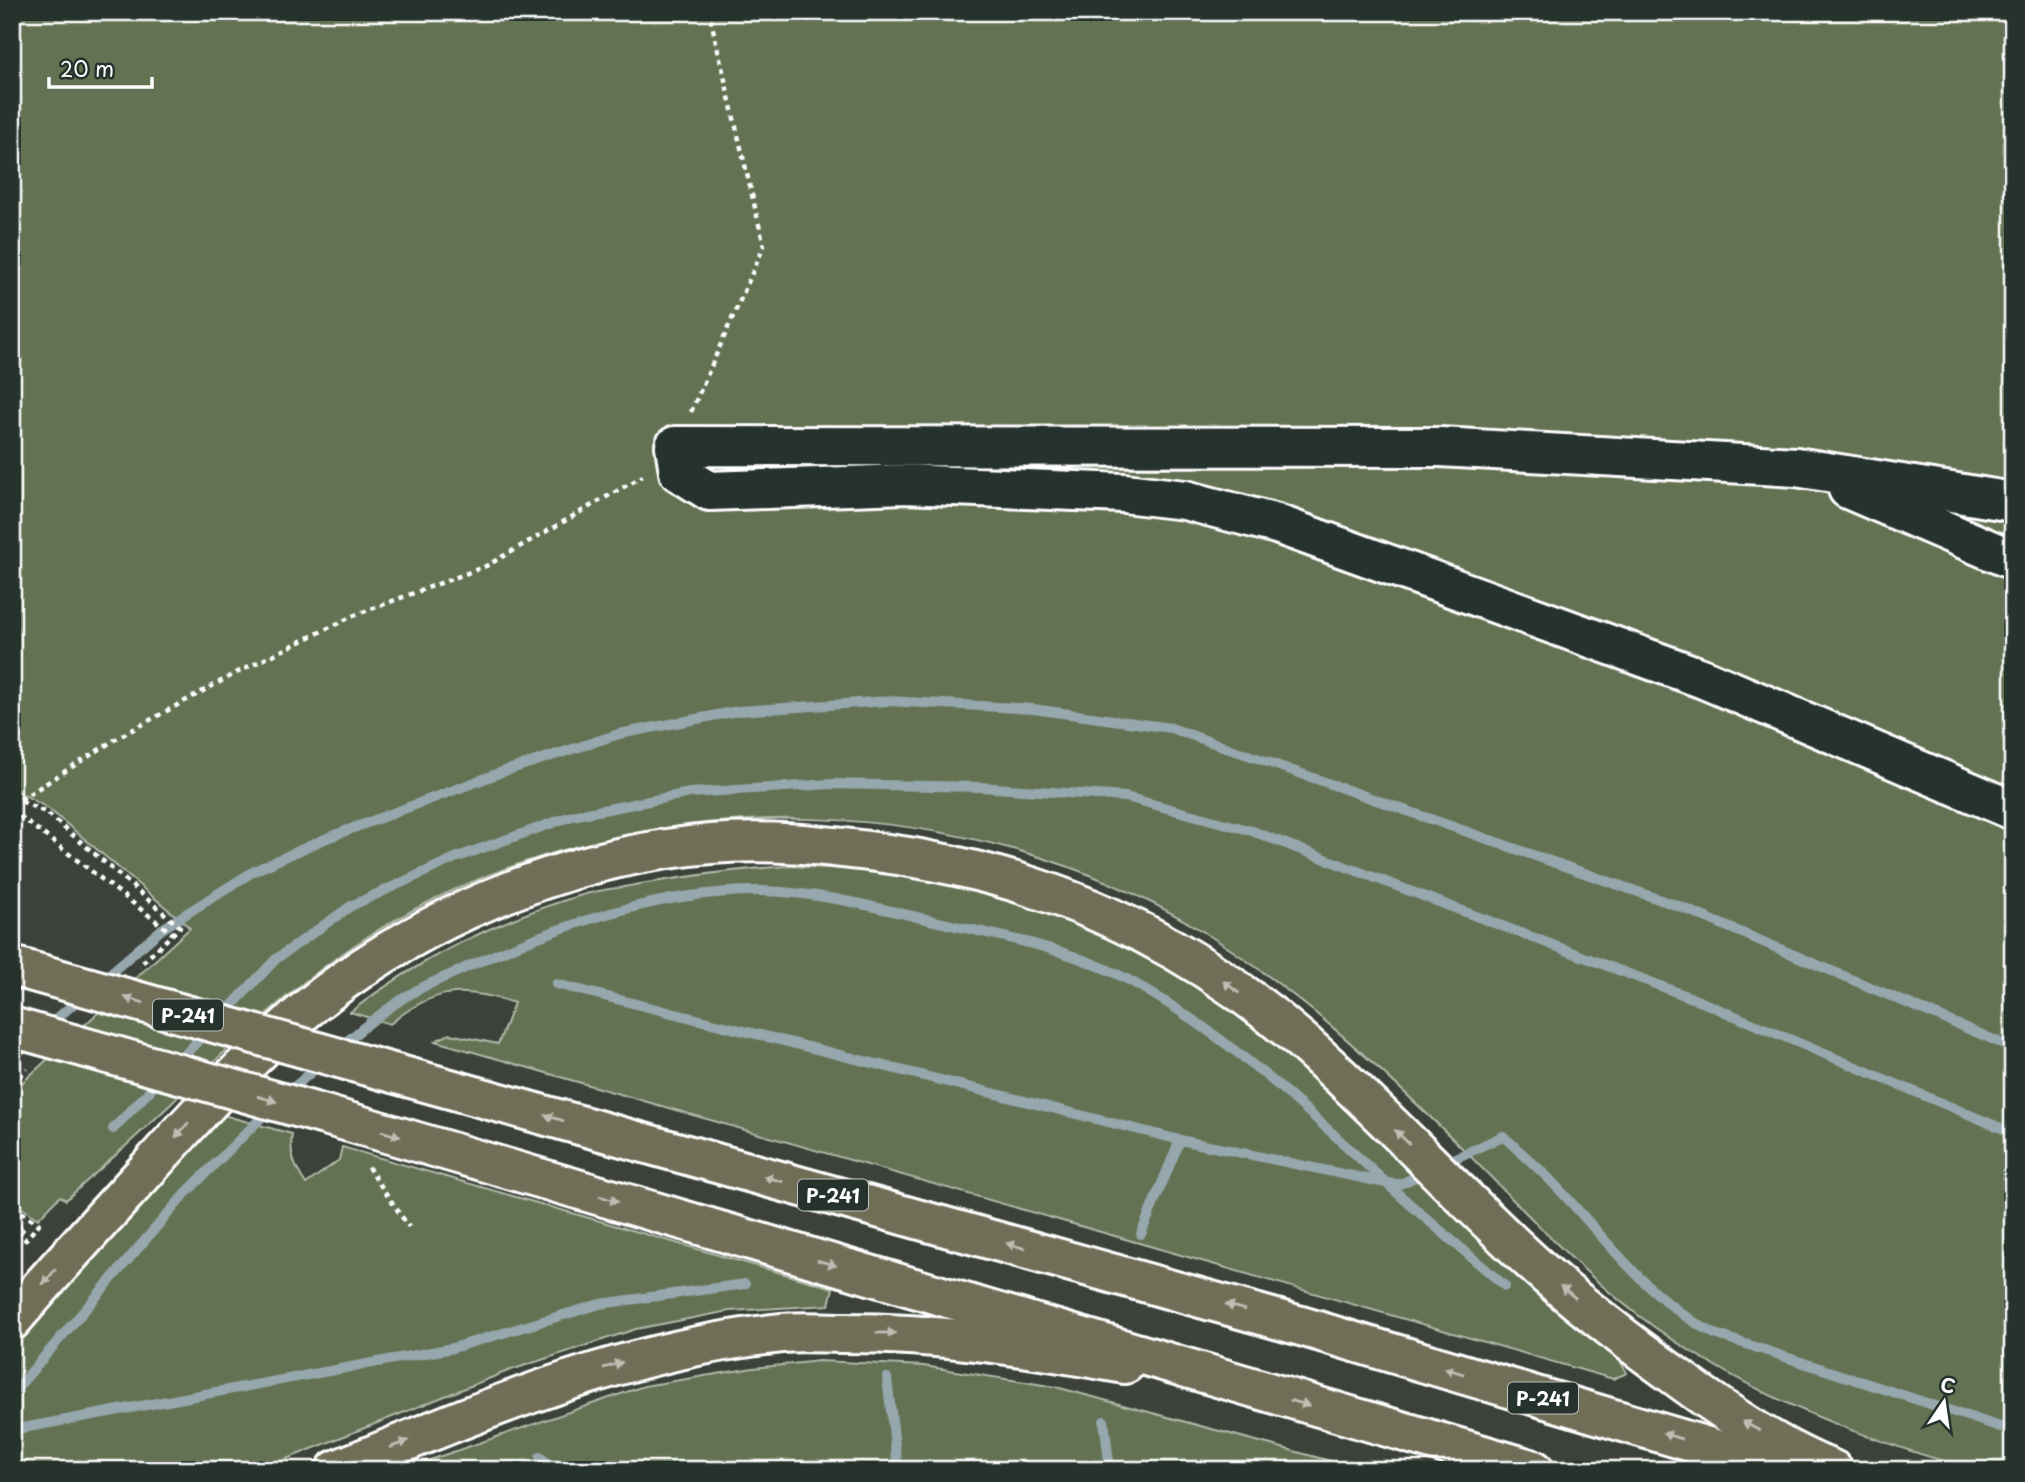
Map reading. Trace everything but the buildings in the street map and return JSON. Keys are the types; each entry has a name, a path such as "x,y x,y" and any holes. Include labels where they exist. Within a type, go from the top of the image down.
{"main road":[{"path":"12,1320 204,1105 340,983 410,937 519,887 618,859 711,844 820,844 941,860 1042,888 1143,932 1207,969 1301,1040 1536,1266 1634,1346 1723,1410 1833,1470"},
{"name":"Р-241","path":"12,966 1301,1326 1785,1470"},
{"path":"12,1027 325,1115 1534,1470"},
{"path":"336,1470 553,1384 628,1360 680,1348 783,1332 891,1333 1000,1342 1234,1384"}],"lane":[{"path":"2013,502 1796,467 1440,447 675,446 679,472 709,491 904,484 1124,493 1185,500 1277,524 1704,679 2013,810"},
{"path":"1796,467 2013,560"}],"path":[{"path":"172,933 12,808 119,737 236,673 355,615 486,566 638,481 675,446 764,246 709,12"},
{"path":"12,797 47,813 180,927"},
{"path":"362,1158 408,1227"},
{"path":"12,1206 39,1224 22,1245"}],"green space":[{"path":"12,12 2013,12 2013,1470 1957,1464 1888,1443 1809,1413 1720,1369 1665,1334 1614,1296 1567,1254 1366,1056 1304,1003 1237,954 1202,931 1112,884 1015,850 915,828 812,819 709,823 607,839 508,868 415,909 381,928 318,972 230,1046 66,1200 60,1196 38,1219 12,1201 12,1092 190,928 49,809 12,788"},
{"path":"788,866 864,870 933,880 1008,897 1151,954 1260,1023 1619,1359 1627,1373 1613,1379 435,1041 450,1034 498,1044 514,1003 479,994 449,994 420,1003 390,1024 350,1012 431,958 490,929 551,905 604,890 714,873"},
{"path":"223,1115 292,1134 294,1160 306,1184 339,1160 342,1147 833,1288 829,1305 729,1311 636,1329 508,1371 259,1470 12,1470 12,1352 141,1203"},
{"path":"819,1361 924,1366 1056,1387 1364,1470 401,1470 644,1386 753,1368"}],"waterway":[{"path":"100,982 162,929 254,871 327,838 502,772 619,734 738,711 888,701 1033,709 1171,728 1681,907 2013,1048"},
{"path":"222,1016 276,959 351,906 455,858 572,816 690,793 831,784 980,787 1126,797 1252,831 1692,998 2013,1133"},
{"path":"338,1049 383,1012 425,986 501,952 610,913 723,892 785,892 857,903 1045,947 1091,963 1134,983 1202,1026 1265,1074 1505,1286"},
{"path":"556,984 1180,1140 1386,1183 1400,1184 1427,1172"},
{"path":"47,1027 85,994"},
{"path":"176,1064 208,1030"},
{"path":"12,1056 29,1042"},
{"path":"285,1095 323,1062"},
{"path":"113,1129 162,1078"},
{"path":"12,1394 185,1194 271,1108"},
{"path":"1441,1165 1503,1136 1548,1178 1648,1286 1691,1320 1715,1334 2013,1431"},
{"path":"1141,1234 1180,1140"},
{"path":"12,1430 453,1348 600,1304 745,1284"},
{"path":"887,1378 898,1470"},
{"path":"1104,1421 1110,1470"},
{"path":"540,1457 556,1470"}]}
